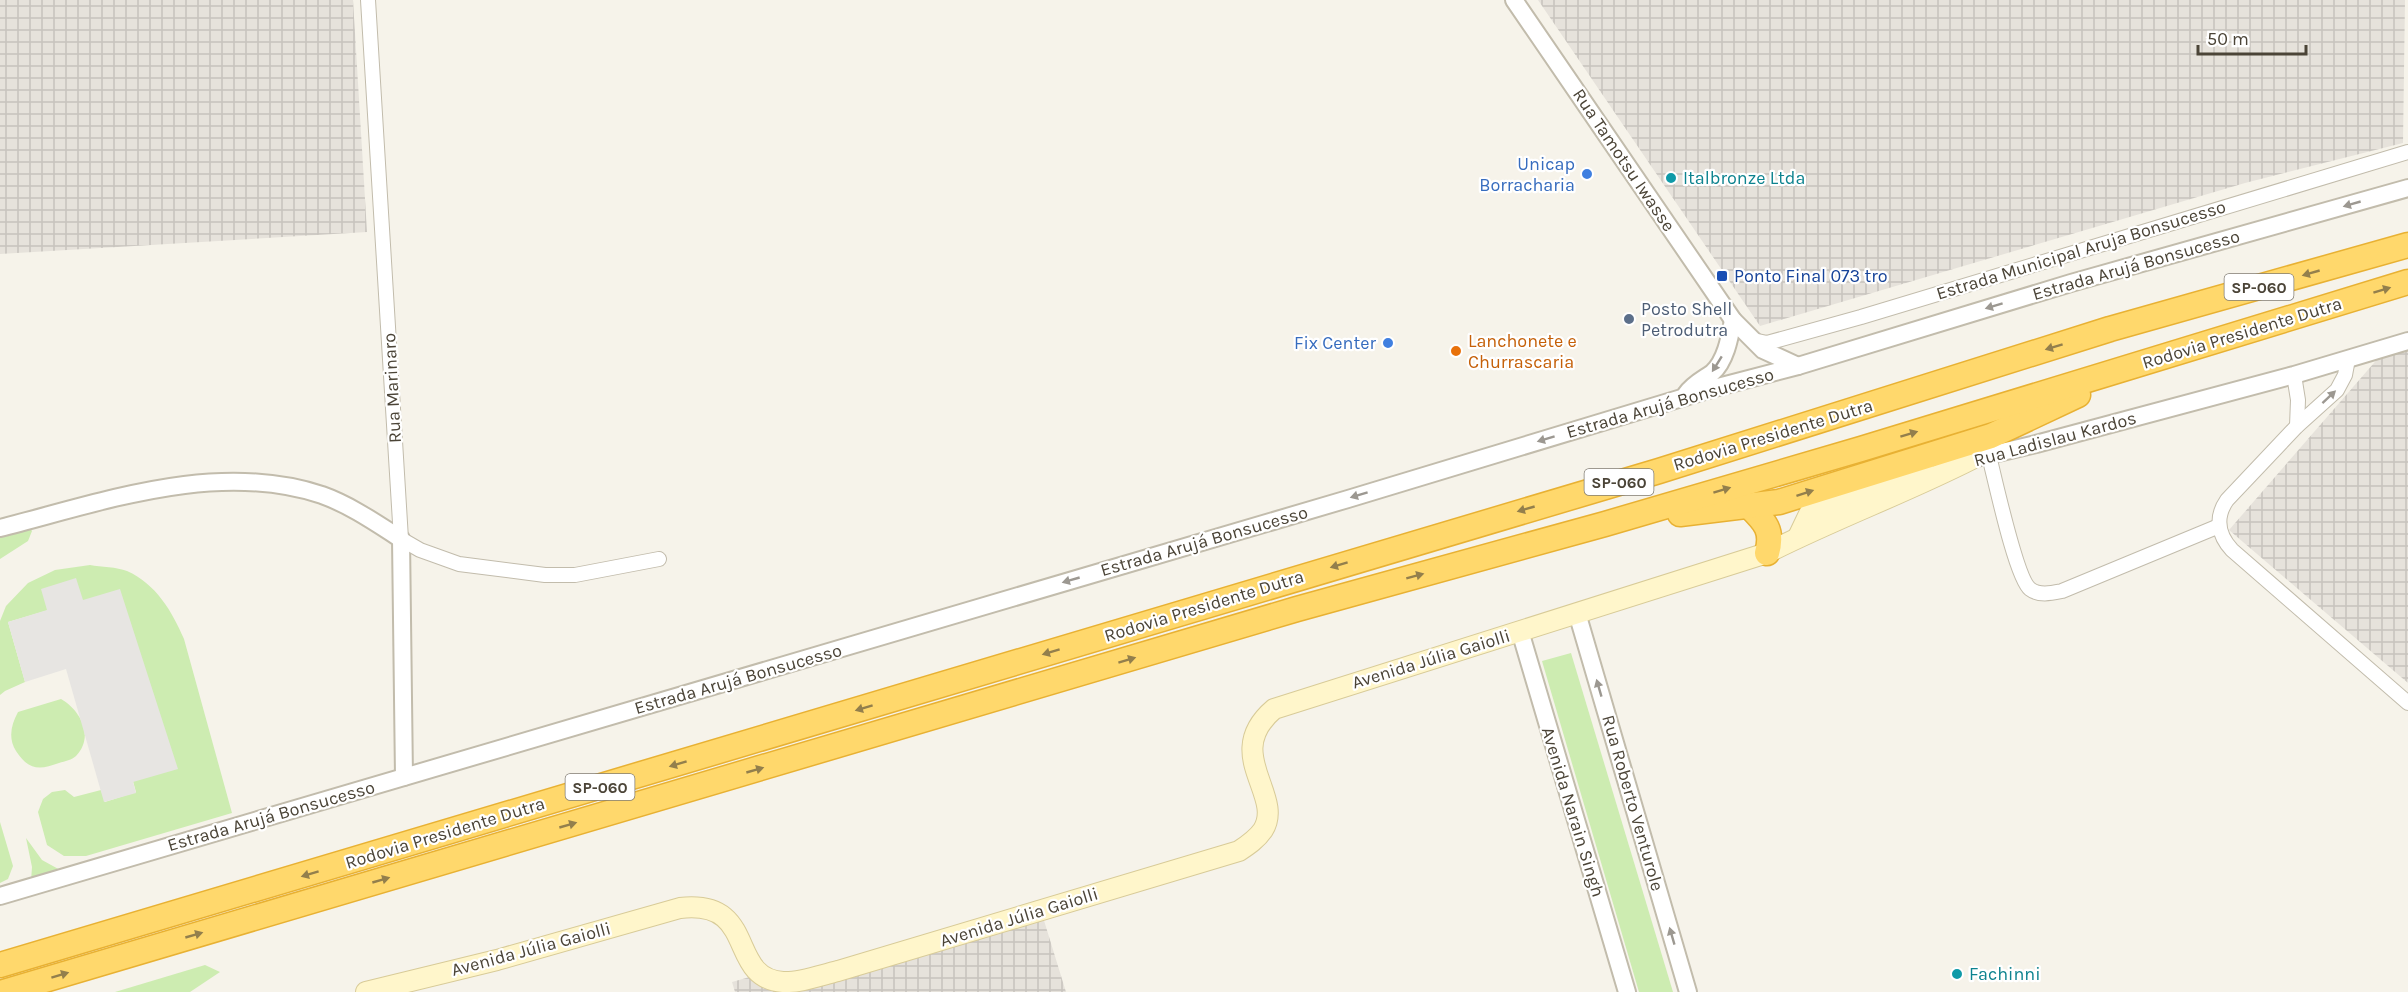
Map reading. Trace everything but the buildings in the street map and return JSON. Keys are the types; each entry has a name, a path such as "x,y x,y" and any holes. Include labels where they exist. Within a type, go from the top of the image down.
{"highway":[{"name":"Rodovia Presidente Dutra","path":"0,965 1659,471 2110,329 2408,245"},
{"name":"Rodovia Presidente Dutra","path":"4,992 1297,609 1605,524 2408,282"},
{"path":"1605,524 1640,523 1678,514 1779,502 1991,435 2026,421 2145,363"},
{"path":"1980,458 2026,421"},
{"path":"1749,506 1766,523 1770,531 1767,553"}],"main road":[{"path":"1577,613 1767,553 1798,537 1810,512 1917,473 1980,458"},
{"name":"Avenida Júlia Gaiolli","path":"366,992 497,960 680,908 697,906 713,909 725,916 734,926 751,964 760,974 783,982 796,981 1239,851 1254,841 1265,829 1266,800 1255,767 1253,741 1263,718 1274,709 1577,613"}],"street":[{"name":"Rua Marinaro","path":"368,0 401,539 404,777"},
{"name":"Rua Tamotsu Iwasse","path":"1514,0 1733,320 1745,329 1763,350 1798,366"},
{"name":"Estrada Municipal Aruja Bonsucesso","path":"1754,340 1767,343 1861,316 2408,152"},
{"name":"Estrada Arujá Bonsucesso","path":"0,896 1348,499 1684,397 1798,366 2082,280 2408,188"},
{"path":"1684,397 1691,387 1714,370 1728,343 1733,320"},
{"name":"Rua Ladislau Kardos","path":"1980,458 2294,375 2408,341"},
{"path":"2348,359 2345,375 2337,390 2297,426 2227,500 2220,513 2219,526 2222,537 2232,550 2408,702"},
{"path":"2294,375 2298,400 2297,426"},
{"path":"1980,458 2020,571 2030,589 2039,593 2062,591 2219,526"},
{"path":"0,528 171,487 241,482 279,484 323,496 357,512 420,550 459,564 545,575 575,575 659,559"},
{"name":"Rua Roberto Venturole","path":"1577,613 1688,992"},
{"name":"Avenida Narain Singh","path":"1520,631 1627,992"}],"shaded area":[{"path":"0,0 353,0 367,232 0,254"},
{"name":"Italbronze Ltda","path":"1538,0 2405,0 2403,143 2245,183 1760,326"},
{"path":"2408,347 2408,683 2229,530 2380,356"},
{"path":"76,578 83,600 120,589 178,769 133,782 136,793 104,802 66,669 25,682 8,622 47,610 41,589"},
{"path":"1042,914 1066,992 735,992 732,982 753,976 778,985"}],"green space":[{"path":"29,527 32,531 28,541 0,559 0,535"},
{"path":"90,565 127,571 137,577 155,591 174,618 184,639 232,813 86,856 64,856 47,845 38,812 43,799 52,792 65,790 74,797 101,790 105,802 136,792 83,600 8,622 25,682 0,695 0,621 6,606 28,583 55,570"},
{"path":"1571,653 1673,992 1639,992 1542,661"},
{"path":"61,699 74,710 83,724 85,732 82,748 76,756 68,760 40,768 30,765 21,758 12,741 12,727 18,712"},
{"path":"0,822 13,866 8,879 0,883"},
{"path":"26,838 42,860 62,871 31,881 32,867"},
{"path":"205,965 220,972 190,992 115,992"}],"place":[{"name":"Unicap Borracharia","path":"1587,174"},
{"name":"Italbronze Ltda","path":"1671,178"},
{"name":"Ponto Final 073 tro","path":"1722,276"},
{"name":"Posto Shell Petrodutra","path":"1629,319"},
{"name":"Fix Center","path":"1388,343"},
{"name":"Lanchonete e Churrascaria","path":"1456,351"},
{"name":"Fachinni","path":"1957,974"}]}
